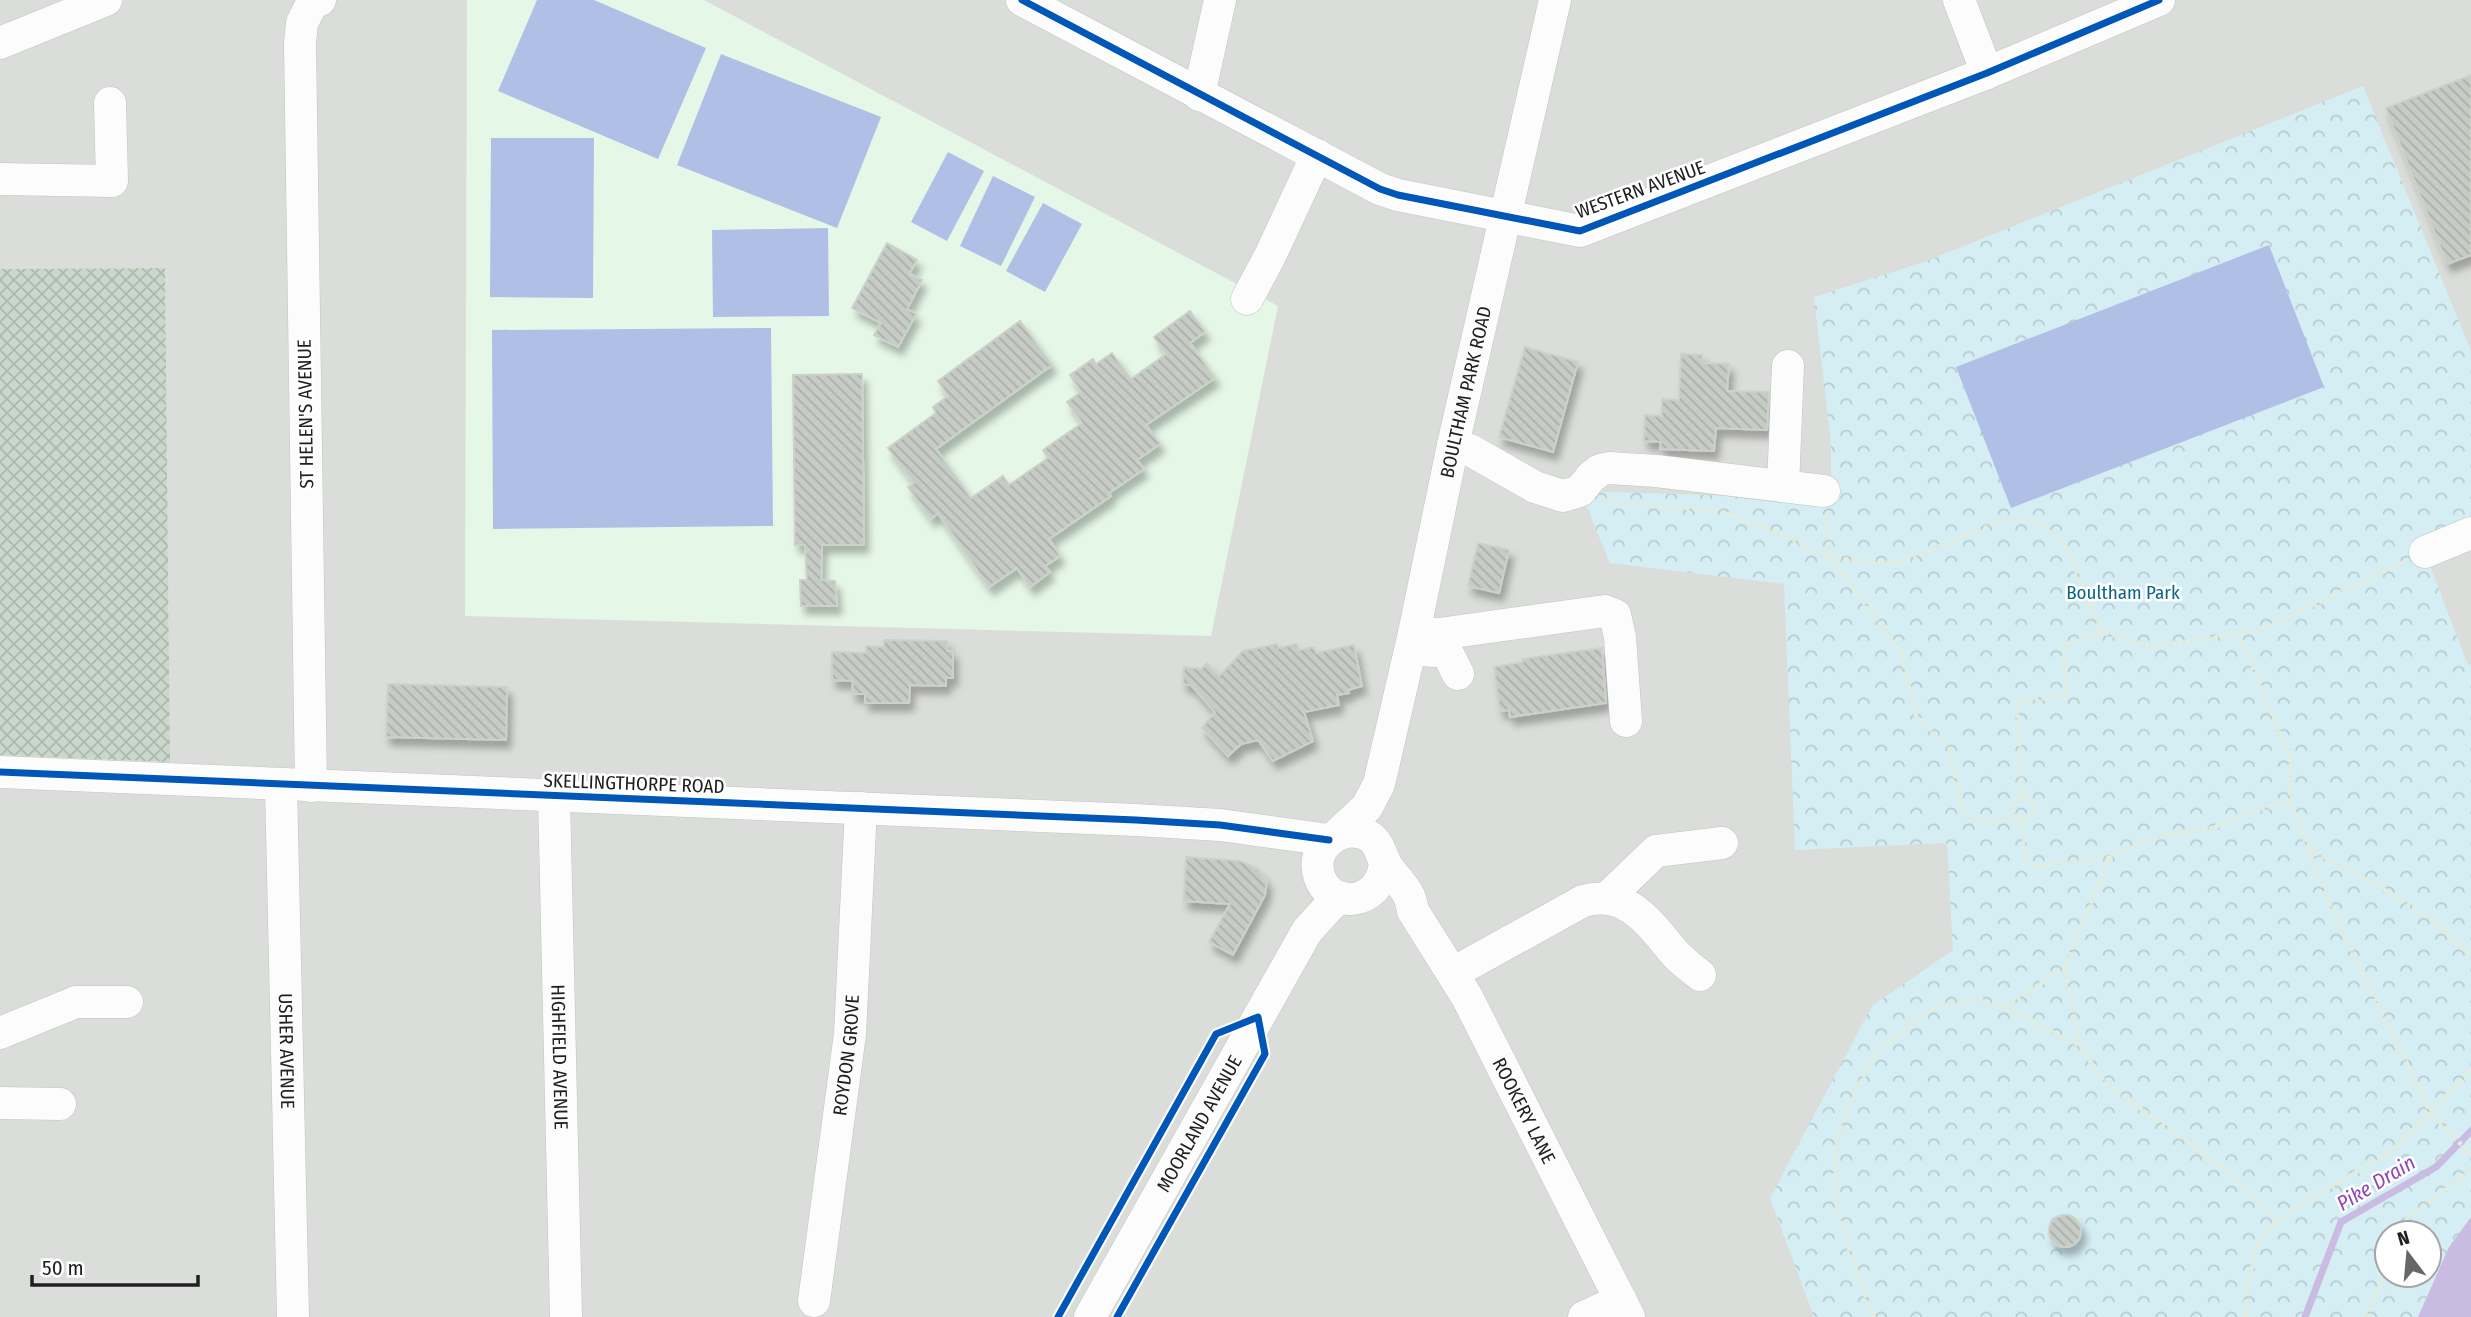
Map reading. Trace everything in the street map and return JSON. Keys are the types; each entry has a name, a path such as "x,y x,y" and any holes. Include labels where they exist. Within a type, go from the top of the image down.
{"street":[{"path":"0,43 43,11 106,0"},
{"name":"ST HELEN'S AVENUE","path":"296,785 300,43 302,23 312,3 320,0"},
{"name":"WESTERN AVENUE","path":"1022,0 1380,189 1398,195 1580,230 1987,73 2159,0"},
{"path":"1199,94 1220,0"},
{"name":"BOULTHAM PARK ROAD","path":"1379,784 1504,216 1555,0"},
{"path":"1959,0 1987,73"},
{"path":"0,179 112,181 110,103"},
{"path":"1247,299 1317,155"},
{"path":"1783,486 1788,366"},
{"path":"1453,445 1470,450 1535,487 1563,496 1580,491 1591,477 1600,470 1609,468 1783,486 1824,499"},
{"path":"2425,552 2471,533"},
{"path":"1412,641 1438,634 1605,611 1615,615 1620,637 1626,720"},
{"path":"1412,641 1447,652 1458,674"},
{"name":"SKELLINGTHORPE ROAD","path":"0,772 861,808 1137,809 1266,830 1326,852"},
{"path":"1379,784 1367,807 1326,852 1329,891 1412,911"},
{"path":"1350,897 1372,892 1380,884 1382,809 1379,784"},
{"name":"USHER AVENUE","path":"293,1317 296,785"},
{"name":"HIGHFIELD AVENUE","path":"554,796 566,1317"},
{"name":"ROYDON GROVE","path":"814,1301 850,1034 861,808"},
{"path":"1326,852 1358,832 1380,853"},
{"path":"1453,973 1583,901 1608,897 1656,851 1722,843"},
{"name":"MOORLAND AVENUE","path":"1090,1317 1307,931 1326,852"},
{"name":"ROOKERY LANE","path":"1380,853 1410,897 1412,911 1453,973 1625,1309"},
{"name":"MOORLAND AVENUE","path":"1307,931 1350,897"},
{"path":"1608,897 1638,912 1684,963 1700,975"},
{"path":"0,1032 76,1002 127,1002"},
{"path":"0,1103 60,1104"},
{"path":"1584,1317 1625,1309"}],"path":[{"path":"1580,491 1613,503 1718,511 1778,532 1831,558 1901,563 1973,531 2013,518 2038,523 2065,544 2084,593 2104,633"},
{"path":"1824,499 1831,558 1901,652 1916,716 1949,746 1962,810 1980,822 2022,820 2034,811 2032,800 2022,795"},
{"path":"2022,795 2017,701 2067,696 2063,646 2104,633 2153,647 2262,630 2425,552"},
{"path":"2239,634 2290,758 2290,801 2332,910 2431,1113 2469,1153"},
{"path":"2022,795 2012,802 2014,813 2022,820 2026,863 2041,867 2072,860 2109,858 2131,846 2164,835 2209,829 2290,801"},
{"path":"2309,850 2357,873 2431,919 2471,956"},
{"path":"2006,1008 2065,965 2109,858"},
{"path":"2065,965 2080,1046 2106,1084 2238,1181 2276,1221"},
{"path":"1874,1317 1853,1263 1835,1199 1835,1144 1850,1101 1875,1055 1909,1025 1938,1006 1981,1000 2006,1008 2080,1046"},
{"path":"2246,1317 2246,1289 2258,1245 2276,1221 2395,1148 2466,1076 2471,1066"},
{"path":"2407,1219 2471,1170"},
{"path":"2367,1317 2378,1289"}],"shaded area":[{"path":"0,0 2471,0 2471,1317 0,1317 0,755 170,762 165,268 0,269"},
{"path":"467,0 704,0 1278,306 1211,636 465,616"},
{"path":"537,0 594,0 706,48 658,159 498,91"},
{"path":"721,54 881,117 837,228 677,165"},
{"path":"491,138 594,138 593,298 490,297"},
{"path":"948,152 984,171 947,241 911,222"},
{"path":"993,176 1035,197 1001,266 960,246"},
{"path":"1043,203 1082,224 1045,292 1006,271"},
{"path":"828,228 829,316 713,317 712,230"},
{"path":"2269,245 2324,387 2011,508 1956,367"},
{"path":"165,268 170,762 0,755 0,269"},
{"path":"1785,312 1788,329 1814,327 1822,423 1801,424 1795,354 1737,359 1735,316"},
{"path":"771,328 773,526 493,529 492,330"},
{"path":"1591,344 1651,350 1652,363 1668,363 1669,392 1651,391 1651,404 1637,404 1633,443 1562,435"},
{"path":"1600,620 1603,635 1543,641 1544,656 1522,659 1523,663 1494,667 1500,711 1415,720 1433,639"},
{"path":"1150,658 1178,659 1183,718 1239,782 1253,786 1319,749 1327,757 1337,752 1349,767 1344,794 1327,812 1268,816 1256,805 1125,800 1127,687 1143,686 1144,677 1149,676"},
{"path":"2471,1217 2471,1317 2418,1317 2430,1289 2443,1289 2443,1261 2449,1247"}],"green space":[{"name":"Boultham Park","path":"2363,86 2471,351 2471,522 2425,553 2468,665 2471,664 2471,1317 1814,1317 1770,1198 1872,1006 1953,950 1947,843 1795,850 1784,584 1610,563 1580,491 1831,499 1831,444 1814,297 1924,262"}],"building":[{"path":"2471,75 2471,255 2447,264 2386,108"},
{"path":"887,243 917,260 909,274 922,280 907,309 916,314 898,347 874,335 881,323 852,308"},
{"path":"1190,311 1205,332 1190,343 1215,378 1146,425 1160,444 1137,460 1144,469 1109,493 1111,496 1049,539 1060,556 1045,566 1050,572 1030,587 1017,568 989,587 938,513 931,519 908,487 914,483 888,448 936,413 933,407 948,396 938,381 1020,321 1052,365 936,449 971,498 1003,476 1009,485 1048,458 1043,450 1082,423 1067,402 1081,392 1070,375 1093,359 1096,364 1112,353 1131,379 1166,354 1154,337"},
{"path":"1525,347 1578,362 1553,452 1499,437"},
{"path":"1681,354 1702,355 1702,363 1729,364 1727,391 1769,392 1767,430 1716,428 1714,451 1660,449 1661,442 1644,441 1645,415 1662,416 1662,399 1679,400"},
{"path":"862,374 864,545 822,545 821,580 835,581 837,606 801,606 800,580 807,580 805,545 795,545 793,375"},
{"path":"1478,543 1509,550 1499,593 1468,586"},
{"path":"884,640 947,641 947,651 953,651 953,678 946,678 946,686 910,685 909,703 865,703 865,694 852,694 853,681 832,680 832,652 866,653 866,646 884,647"},
{"path":"1277,644 1278,648 1297,644 1299,650 1314,647 1316,653 1354,645 1362,686 1348,690 1349,693 1337,695 1339,705 1304,712 1313,741 1273,761 1258,740 1241,744 1228,756 1202,728 1215,712 1191,685 1183,684 1184,667 1201,669 1207,663 1219,676 1243,651"},
{"path":"1602,648 1606,703 1510,717 1509,710 1500,711 1494,667 1523,662 1522,659"},
{"path":"388,684 507,687 506,740 386,737"},
{"path":"1186,857 1240,861 1258,869 1267,882 1265,895 1233,955 1209,942 1230,904 1184,901"},
{"path":"2065,1215 2076,1220 2081,1231 2076,1242 2065,1247 2054,1242 2049,1231 2054,1220"}],"waterway":[{"name":"Pike Drain","path":"2305,1317 2341,1222 2436,1167 2471,1131"}],"cycle path":[{"path":"1022,0 1380,189 1398,195 1580,231 1987,73 2159,0"},
{"path":"0,772 1136,820 1220,825 1329,840"},
{"path":"1058,1317 1216,1034 1258,1017 1265,1054 1117,1317"}]}
